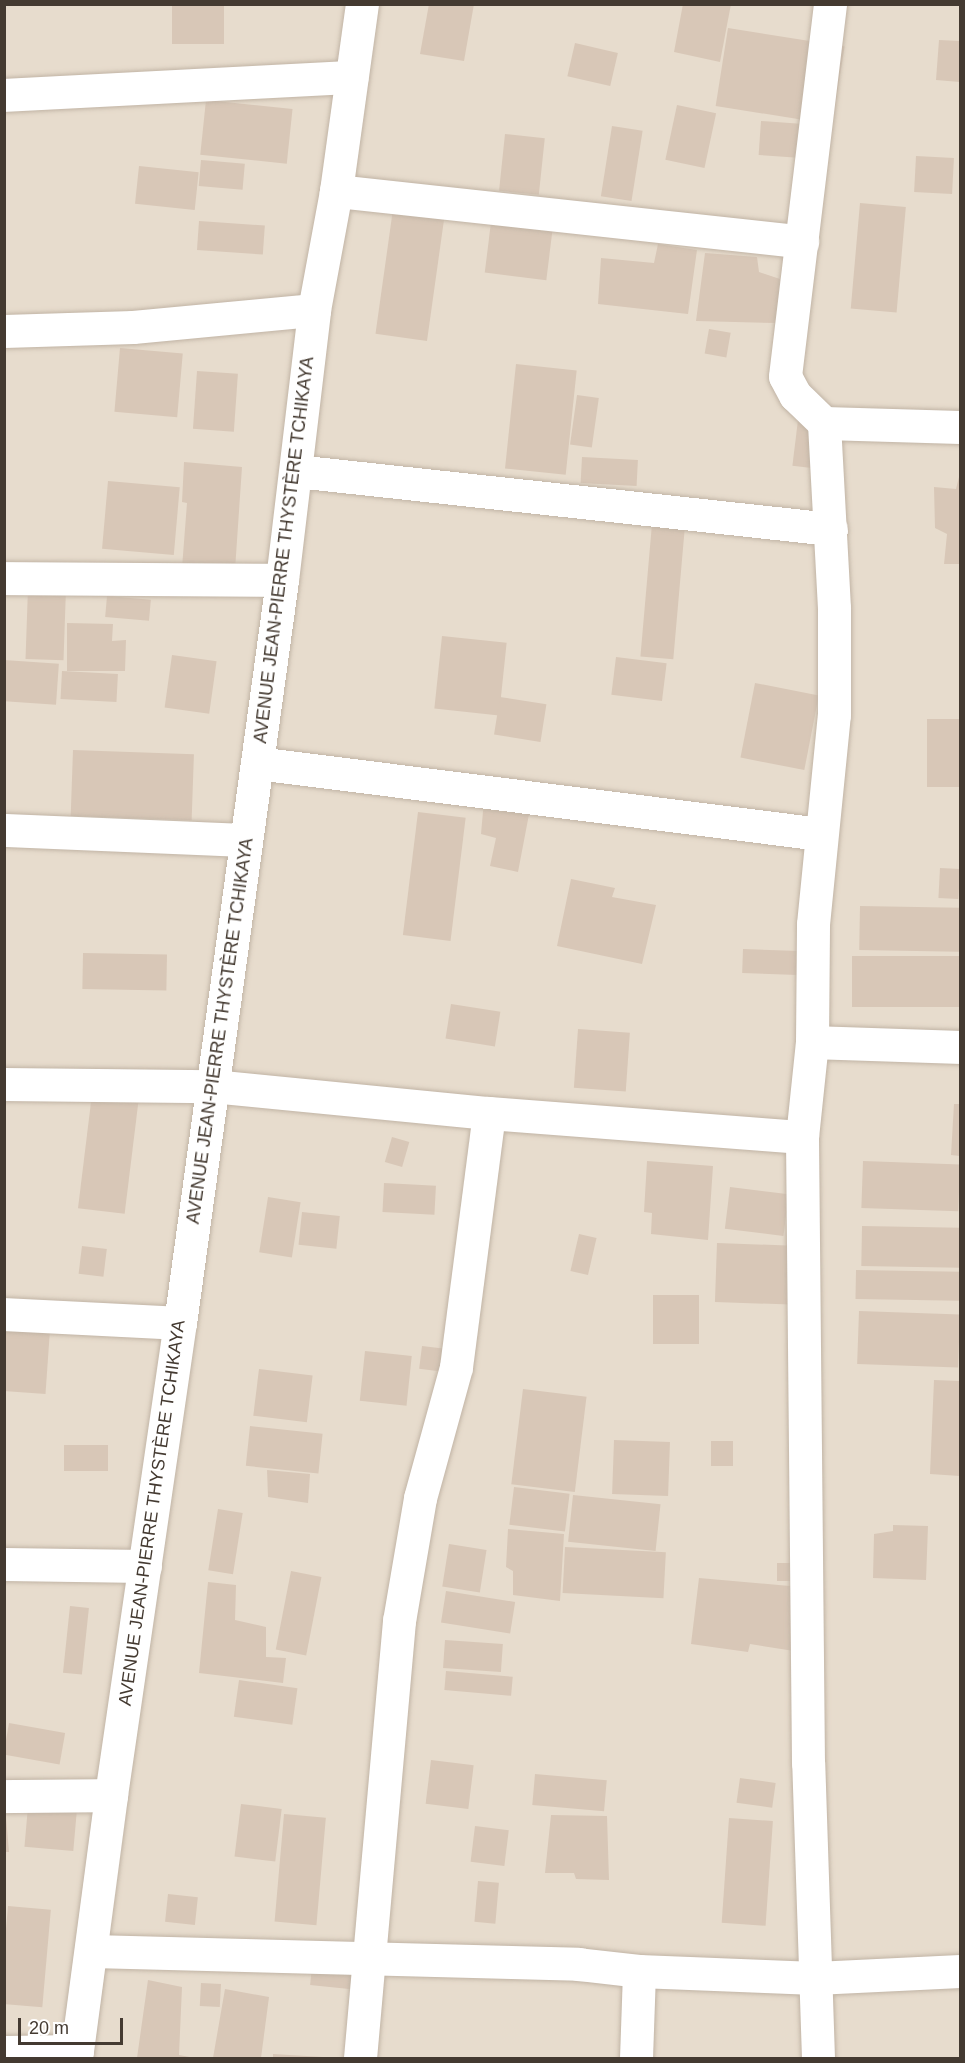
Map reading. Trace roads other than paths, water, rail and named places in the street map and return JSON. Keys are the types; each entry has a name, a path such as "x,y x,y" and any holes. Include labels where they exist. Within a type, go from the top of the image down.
{"street":[{"name":"AVENUE JEAN-PIERRE THYSTÈRE TCHIKAYA","path":"77,2055 111,1795 180,1323 282,580 314,310 336,191 362,4"},
{"path":"830,4 785,376 795,396 824,423 960,427"},
{"path":"4,95 352,76"},
{"path":"336,191 802,242"},
{"path":"4,331 133,327 314,310"},
{"path":"818,2058 808,1763 802,1137 812,1042 813,924 834,715 831,529 824,423"},
{"path":"296,471 831,529"},
{"path":"4,579 282,580"},
{"path":"257,763 821,834"},
{"path":"4,830 246,840"},
{"path":"812,1042 960,1047"},
{"path":"4,1084 212,1086 489,1113 802,1137"},
{"path":"360,2058 399,1621 420,1498 456,1367 489,1113"},
{"path":"4,1314 180,1323"},
{"path":"4,1564 145,1566"},
{"path":"4,1796 111,1795"},
{"path":"92,1950 578,1964 639,1971 815,1978 960,1971"},
{"path":"636,2058 639,1971"},
{"path":"4,2052 77,2055"}]}
